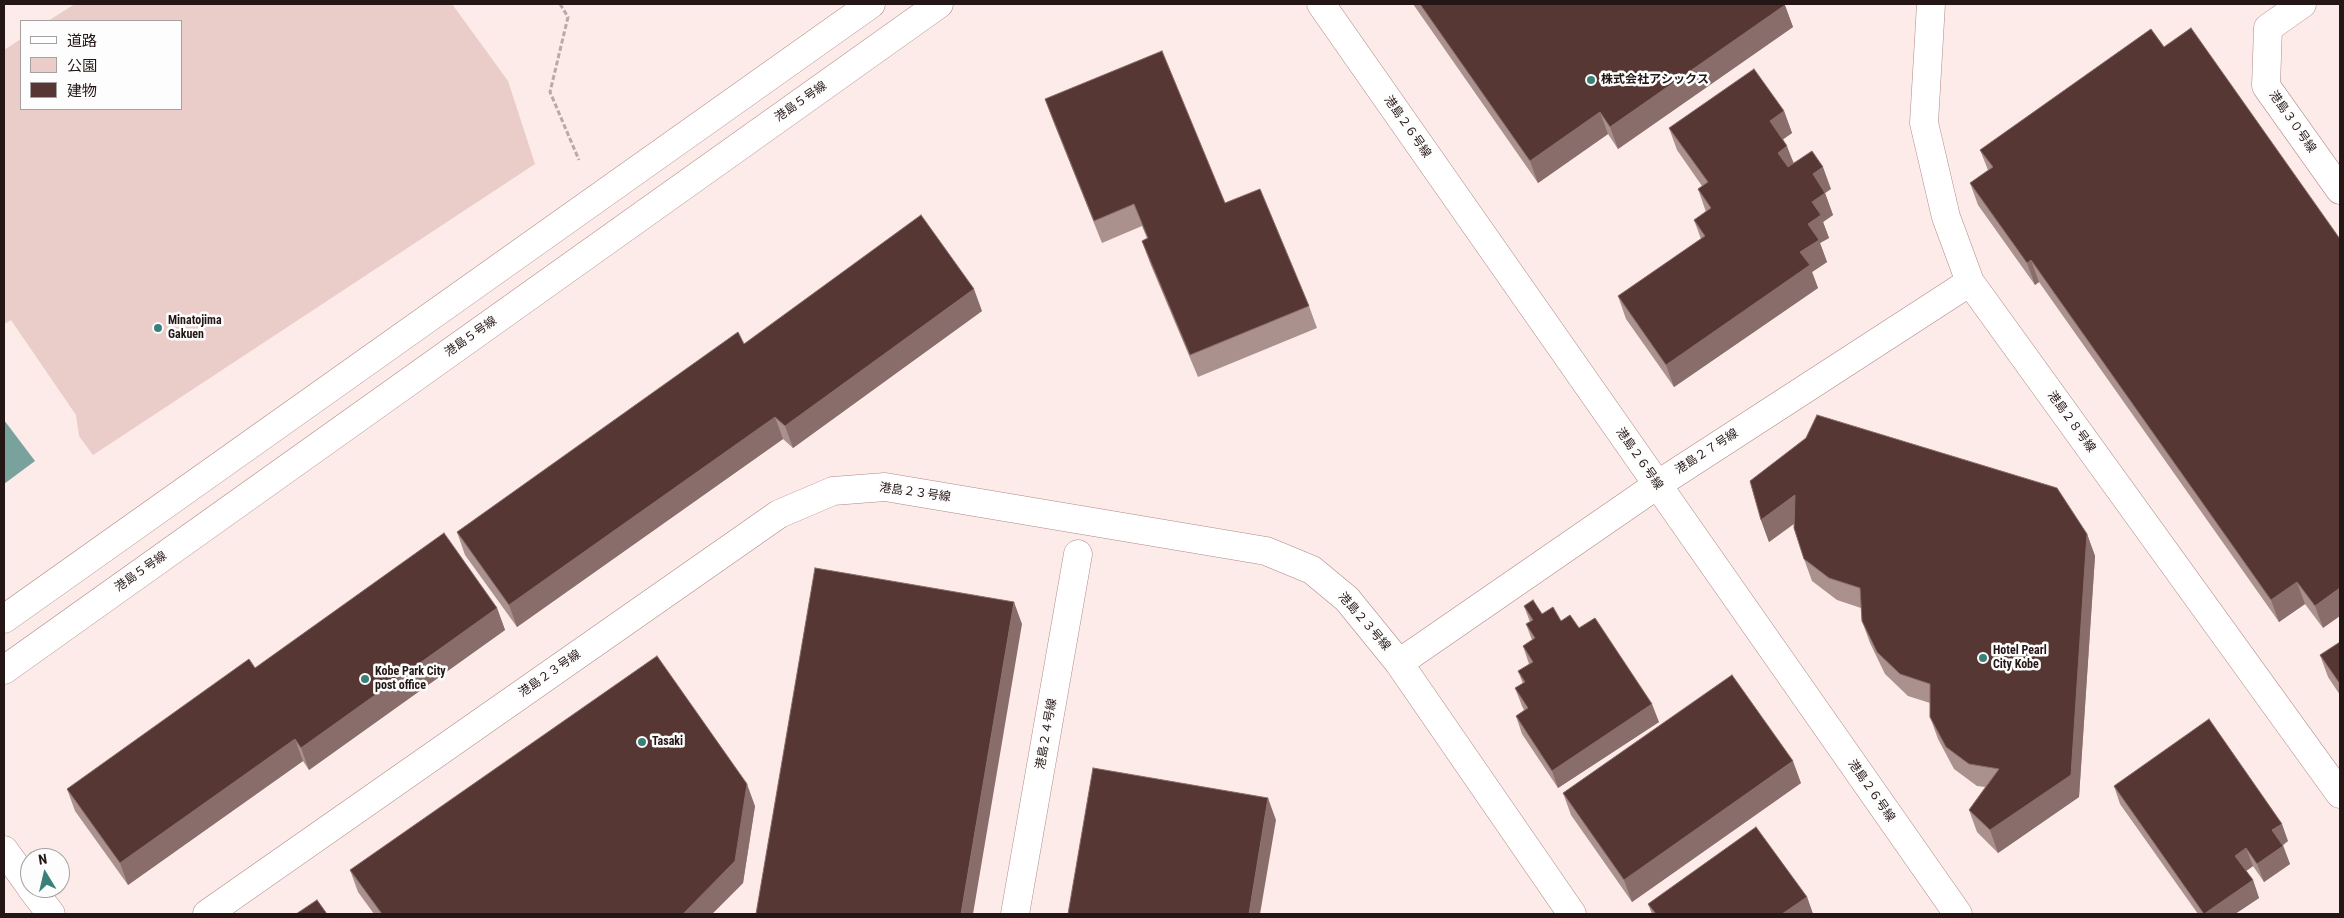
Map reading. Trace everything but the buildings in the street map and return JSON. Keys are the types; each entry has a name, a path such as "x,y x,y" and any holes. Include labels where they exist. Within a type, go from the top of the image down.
{"street":[{"path":"4,619 871,4"},
{"name":"港島５号線","path":"4,670 939,4"},
{"name":"港島２６号線","path":"1321,4 1958,914"},
{"name":"港島２８号線","path":"1931,4 1924,123 1946,217 1970,282 2340,794"},
{"name":"港島３０号線","path":"2302,4 2268,28 2266,86 2340,190"},
{"name":"港島２７号線","path":"1399,663 1658,485 1970,282"},
{"name":"港島２３号線","path":"207,914 780,514 833,491 885,487 1266,551 1312,570 1347,599 1399,663 1572,914"},
{"name":"港島２４号線","path":"1016,914 1078,554"},
{"path":"4,850 20,872"},
{"path":"39,898 51,914"}],"path":[{"path":"560,4 568,17 550,92 579,160"}],"green space":[{"name":"Minatojima Gakuen","path":"75,4 452,4 508,81 535,164 93,455 79,436 76,415 11,320 4,324 4,50 20,40 20,110 182,110 182,20 50,20"}],"water":[{"path":"4,420 35,461 4,484"}],"place":[{"name":"株式会社アシックス","path":"1591,80"},
{"name":"Minatojima Gakuen","path":"158,328"},
{"name":"Hotel Pearl City Kobe","path":"1983,658"},
{"name":"Kobe Park City post office","path":"365,679"},
{"name":"Tasaki","path":"642,742"}]}
